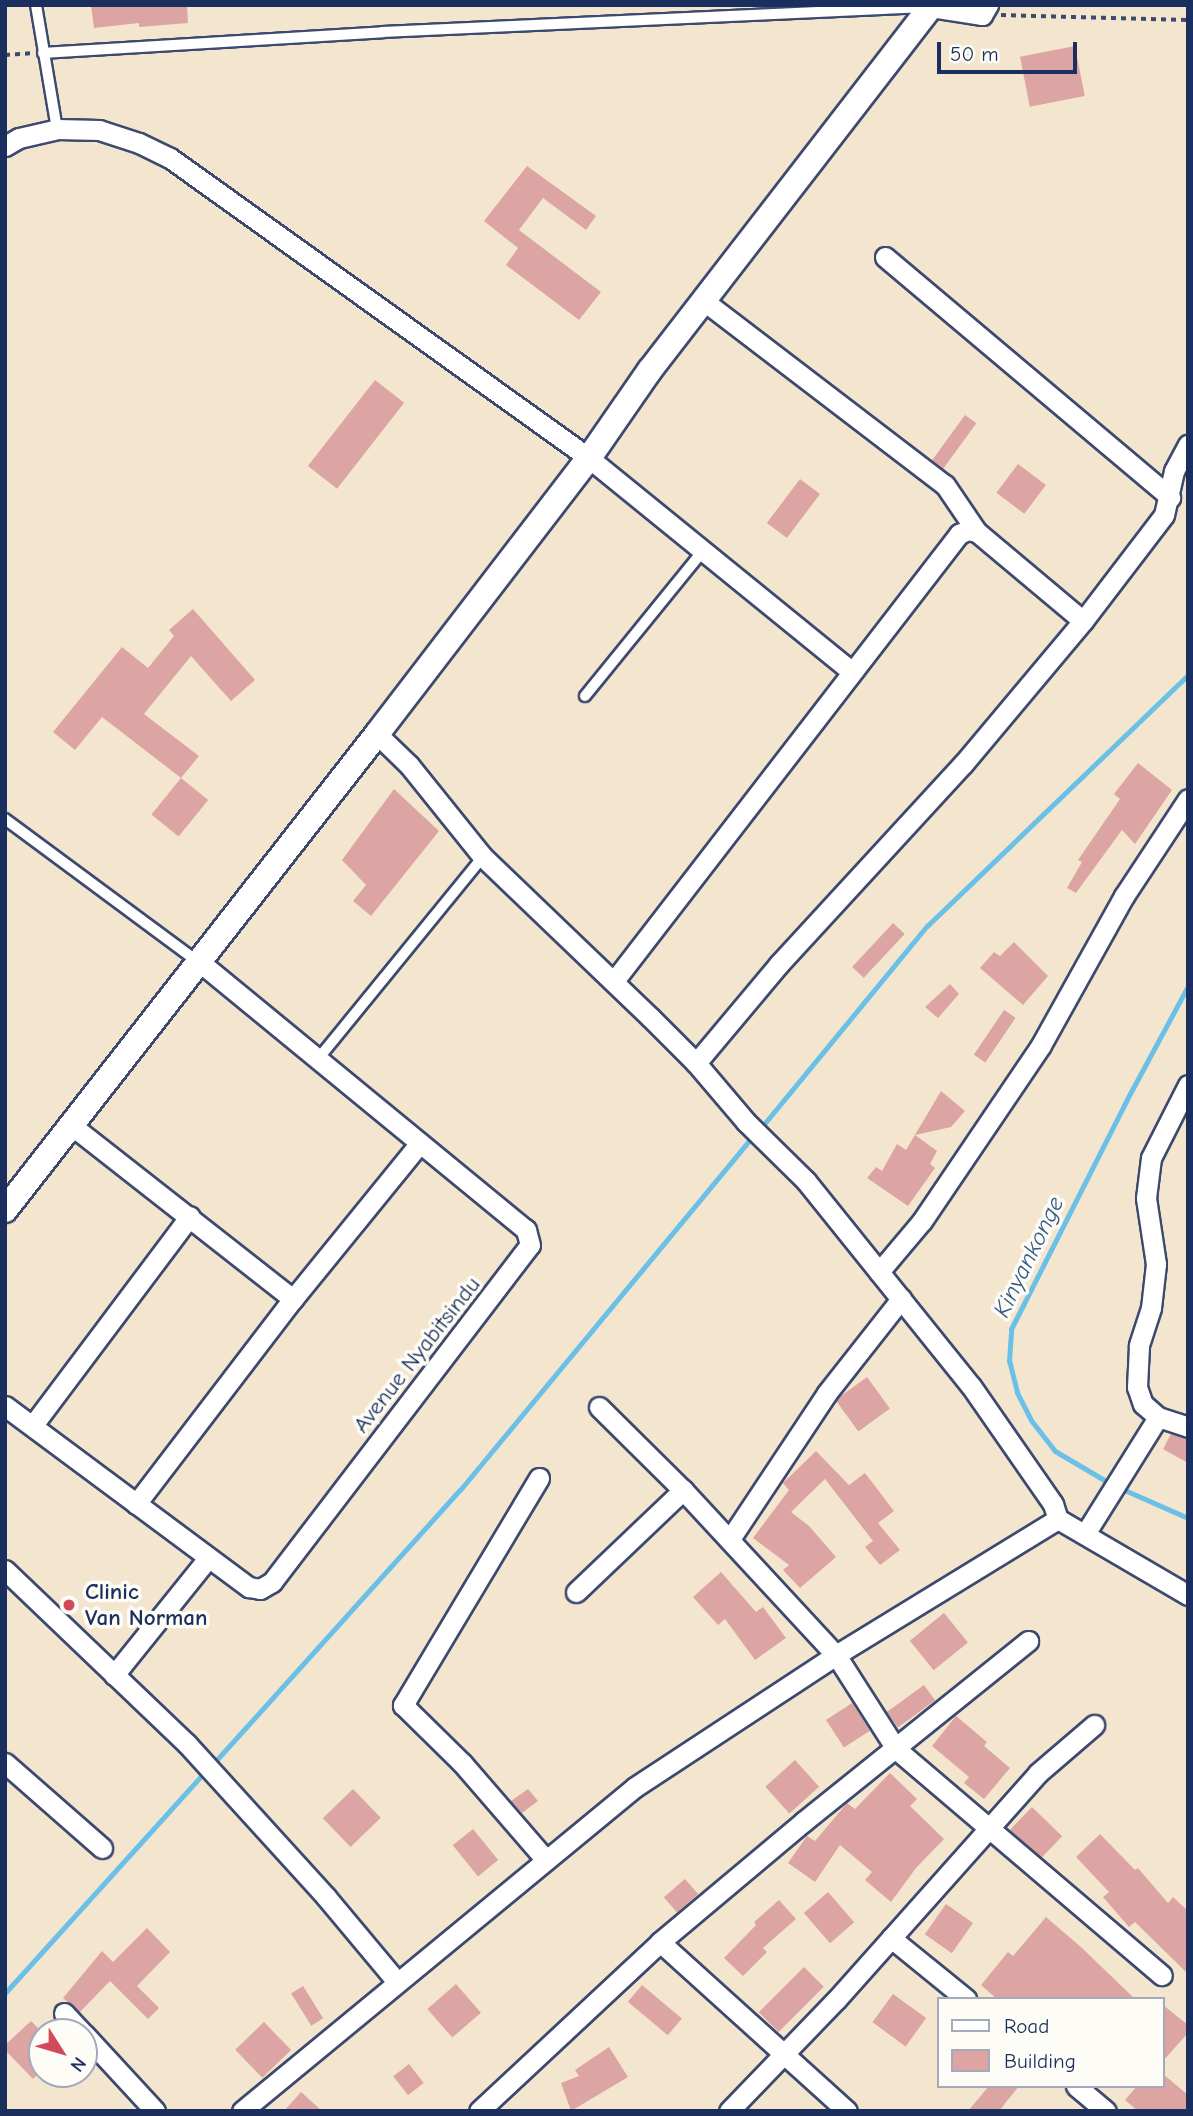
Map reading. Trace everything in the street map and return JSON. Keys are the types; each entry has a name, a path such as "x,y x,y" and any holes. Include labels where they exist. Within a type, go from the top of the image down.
{"street":[{"path":"5,1210 377,734 589,458 704,301 932,6 985,10"},
{"path":"5,146 19,138 57,129 99,130 139,143 170,158 589,458 852,672"},
{"path":"885,257 1170,497"},
{"path":"704,301 945,485 978,532 1083,621"},
{"path":"696,1063 779,964 963,764 1083,621 1164,515 1174,471 1188,444"},
{"path":"614,981 959,534 968,530 978,532"},
{"path":"377,734 408,765 483,857 696,1063 746,1122 806,1181 979,1397 1053,1504 1058,1520 1188,1595"},
{"path":"879,1272 922,1221 1041,1045 1124,896 1188,799"},
{"name":"Avenue Nyabitsindu","path":"5,1406 208,1558 249,1587 260,1589 272,1582 530,1245 526,1230 198,961"},
{"path":"1188,1085 1151,1158 1146,1198 1156,1264 1151,1308 1139,1346 1137,1387 1143,1404 1158,1417 1188,1427"},
{"path":"71,1125 293,1299"},
{"path":"136,1504 293,1299 420,1143"},
{"path":"33,1426 190,1216"},
{"path":"730,1539 827,1393 901,1299"},
{"path":"599,1407 730,1539 836,1655 896,1749 1162,1975"},
{"path":"1085,1534 1158,1417"},
{"path":"539,1478 403,1705 462,1763 546,1860"},
{"path":"576,1592 683,1490"},
{"path":"242,2111 635,1787 836,1655 1058,1520"},
{"path":"114,1675 208,1558"},
{"path":"5,1570 187,1744 326,1897 397,1982"},
{"path":"479,2111 660,1942 803,1822 1028,1641"},
{"path":"729,2111 786,2053 1038,1773 1094,1725"},
{"path":"5,1763 102,1848"},
{"path":"891,1938 964,1997"},
{"path":"660,1942 786,2053 847,2111"},
{"path":"64,2013 69,2018"},
{"path":"98,2049 155,2111"},
{"path":"1078,2088 1106,2111"}],"lane":[{"path":"36,5 57,129"},
{"path":"43,53 382,32 932,6"},
{"path":"585,696 703,551"},
{"path":"5,819 198,961"},
{"path":"317,1059 483,857"}],"path":[{"path":"985,10 1188,20"},
{"path":"5,55 43,53"}],"building":[{"path":"91,5 187,5 188,23 139,27 139,23 94,28"},
{"path":"1075,46 1085,96 1030,107 1020,57"},
{"path":"527,166 596,216 586,230 543,198 519,230 601,292 579,320 506,265 518,248 484,221"},
{"path":"375,380 404,403 337,489 308,466"},
{"path":"965,415 976,423 943,469 932,460"},
{"path":"1018,464 1046,485 1024,514 996,493"},
{"path":"800,479 820,494 787,538 767,523"},
{"path":"193,609 255,680 231,701 191,656 144,714 199,756 181,778 102,717 75,750 53,732 122,647 148,668 174,636 169,630"},
{"path":"1138,763 1172,790 1135,844 1122,830 1076,893 1067,888 1082,862 1078,860 1120,799 1114,794"},
{"path":"181,778 208,800 179,837 151,815"},
{"path":"394,789 439,831 371,916 353,901 366,885 342,860"},
{"path":"893,923 905,934 864,978 852,967"},
{"path":"1014,942 1048,976 1023,1005 980,968 994,952 1000,956"},
{"path":"950,984 959,994 938,1018 925,1007"},
{"path":"1004,1010 1016,1018 985,1063 974,1055"},
{"path":"941,1091 965,1111 951,1127 915,1135 937,1151 930,1164 935,1168 908,1206 867,1178 876,1167 882,1171 897,1144 906,1150"},
{"path":"867,1377 890,1409 858,1431 835,1400"},
{"path":"1171,1434 1188,1439 1188,1463 1163,1449"},
{"path":"816,1451 849,1485 865,1473 894,1511 878,1523 900,1550 880,1565 865,1547 873,1541 825,1479 791,1512 809,1526 836,1557 800,1588 783,1570 789,1565 753,1538 789,1490 783,1483"},
{"path":"721,1572 756,1612 763,1607 786,1638 755,1660 725,1619 718,1625 693,1597"},
{"path":"944,1613 968,1643 934,1670 910,1641"},
{"path":"924,1685 935,1700 898,1727 887,1712"},
{"path":"852,1703 870,1731 844,1748 826,1720"},
{"path":"956,1716 987,1742 984,1746 1010,1768 984,1799 964,1783 969,1777 932,1746"},
{"path":"795,1760 819,1787 789,1814 765,1787"},
{"path":"890,1773 917,1799 910,1806 944,1839 916,1868 891,1902 865,1880 872,1872 840,1845 815,1882 788,1863 807,1836 815,1841 847,1803 855,1809"},
{"path":"353,1789 381,1818 351,1847 323,1818"},
{"path":"528,1789 538,1801 522,1813 511,1801"},
{"path":"1032,1807 1062,1836 1040,1859 1010,1830"},
{"path":"473,1829 498,1860 478,1876 453,1845"},
{"path":"1100,1834 1135,1870 1138,1868 1168,1903 1173,1897 1188,1911 1188,1974 1135,1922 1129,1927 1103,1897 1109,1892 1076,1857"},
{"path":"685,1879 698,1894 677,1912 664,1897"},
{"path":"828,1892 854,1922 830,1943 804,1913"},
{"path":"779,1900 796,1919 763,1948 767,1952 743,1976 724,1958 756,1925 754,1922"},
{"path":"946,1904 973,1923 952,1953 925,1934"},
{"path":"1046,1917 1133,1997 995,1997 981,1985 1008,1952 1013,1956"},
{"path":"147,1928 170,1952 137,1986 159,2008 148,2019 110,1981 80,2012 63,1998 102,1951 113,1962"},
{"path":"804,1967 824,1987 779,2032 759,2012"},
{"path":"456,1984 481,2013 452,2038 427,2009"},
{"path":"642,1985 682,2018 668,2035 628,2002"},
{"path":"303,1986 323,2018 311,2026 291,1993"},
{"path":"893,1994 926,2018 906,2046 872,2022"},
{"path":"1165,2007 1188,2025 1188,2033 1165,2059"},
{"path":"264,2022 291,2050 262,2078 235,2050"},
{"path":"28,2024 28,2074 5,2050 5,2045"},
{"path":"609,2047 628,2077 571,2111 561,2083 579,2076 575,2070"},
{"path":"409,2064 424,2083 408,2095 393,2076"},
{"path":"1165,2076 1188,2095 1188,2111 1138,2111 1125,2100 1135,2088 1165,2088"},
{"path":"987,2088 1017,2088 999,2111 968,2111"},
{"path":"301,2092 322,2111 284,2111"}],"waterway":[{"path":"760,1129 927,926 1188,675"},
{"name":"Kinyankonge","path":"1111,1484 1055,1451 1031,1420 1017,1392 1009,1361 1011,1329 1126,1101 1188,986"},
{"path":"212,1765 460,1490 753,1136"},
{"name":"Kinyankonge","path":"1120,1488 1188,1518"},
{"path":"5,1993 205,1772"}],"place":[{"name":"Clinic Van Norman","path":"69,1605"}]}
